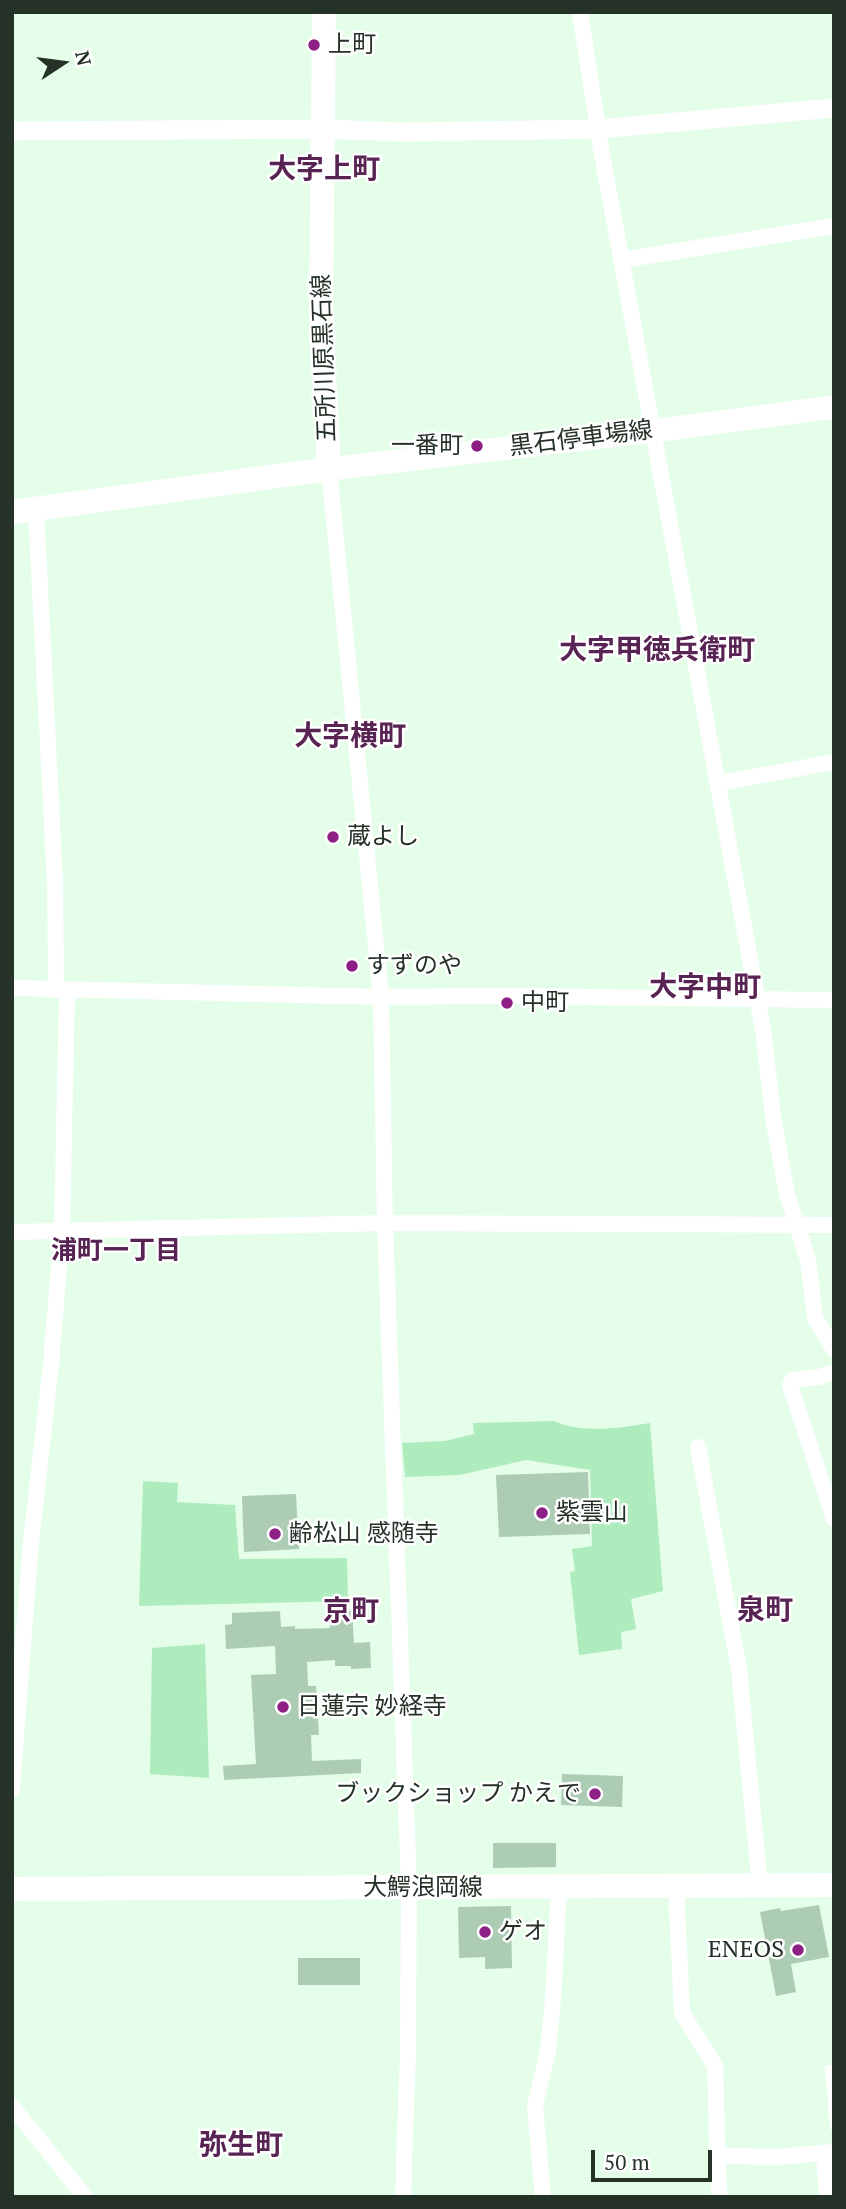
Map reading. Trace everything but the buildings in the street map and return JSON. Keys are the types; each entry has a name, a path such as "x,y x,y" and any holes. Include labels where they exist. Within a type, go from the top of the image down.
{"main road":[{"name":"五所川原黒石線","path":"24,511 328,469 321,314 324,12"},
{"name":"黒石停車場線","path":"328,469 834,407"},
{"name":"大鰐浪岡線","path":"12,1889 834,1885"}],"street":[{"path":"580,12 622,260 763,1030 774,1123 787,1194 808,1260 815,1318 834,1350"},
{"path":"12,131 322,129 403,132 599,129 834,108"},
{"path":"622,260 834,226"},
{"path":"328,469 381,997 384,1223 409,1888 408,2049 403,2197"},
{"path":"12,1789 31,1542 51,1364 62,1230 61,990 55,882 24,511"},
{"path":"719,783 834,762"},
{"path":"12,988 381,997 834,1000"},
{"path":"12,1232 384,1223 834,1225"},
{"path":"834,1372 819,1377 792,1380 790,1385 834,1520"},
{"path":"698,1447 739,1669 760,1886"},
{"path":"676,1886 682,2014 715,2066 719,2197"},
{"path":"543,2197 535,2106 548,2051 559,1887"},
{"path":"12,2106 85,2197"},
{"path":"718,2156 778,2157 829,2152 827,2197"}],"lane":[{"path":"834,2069 829,2069 834,2127"}],"green space":[{"path":"554,1421 589,1429 650,1423 663,1591 631,1599 636,1629 621,1632 622,1649 579,1655 570,1572 575,1571 572,1549 592,1546 590,1470 526,1460 460,1475 405,1477 402,1443 445,1441 474,1434 473,1423"},
{"path":"143,1481 178,1483 177,1502 235,1505 239,1559 347,1558 348,1601 139,1606"},
{"path":"205,1644 209,1778 150,1774 152,1648"}],"place":[{"name":"上町","path":"314,45"},
{"name":"一番町","path":"477,446"},
{"name":"蔵よし","path":"333,837"},
{"name":"すずのや","path":"352,966"},
{"name":"中町","path":"507,1003"},
{"name":"紫雲山","path":"542,1513"},
{"name":"齢松山 感随寺","path":"275,1534"},
{"name":"日蓮宗 妙経寺","path":"283,1707"},
{"name":"ブックショップ かえで","path":"595,1794"},
{"name":"ゲオ","path":"485,1932"},
{"name":"ENEOS","path":"798,1950"}],"district":[{"name":"大字上町","path":"324,170"},
{"name":"大字甲徳兵衛町","path":"657,651"},
{"name":"大字横町","path":"350,737"},
{"name":"大字中町","path":"705,988"},
{"name":"浦町一丁目","path":"116,1252"},
{"name":"泉町","path":"765,1611"},
{"name":"京町","path":"351,1612"},
{"name":"弥生町","path":"241,2146"}]}
